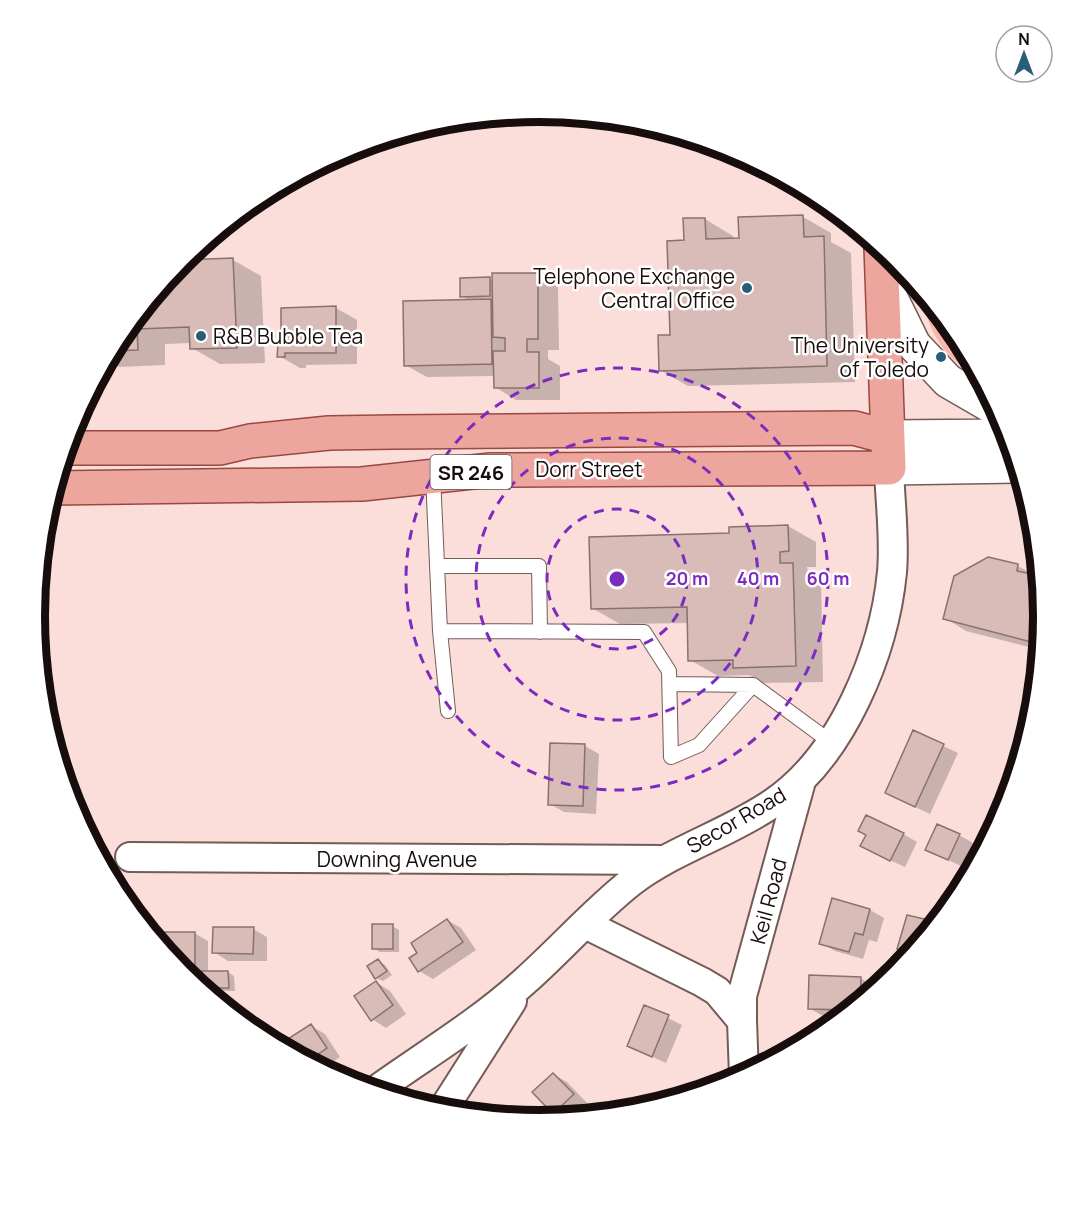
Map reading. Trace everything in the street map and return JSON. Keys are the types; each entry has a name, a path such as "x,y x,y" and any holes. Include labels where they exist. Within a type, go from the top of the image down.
{"main road":[{"name":"Secor Road","path":"881,261 888,453"},
{"path":"882,282 914,345 948,381 984,402"},
{"name":"Dorr Street","path":"75,448 219,448 250,441 329,433 854,428 888,453 1009,465"},
{"name":"Dorr Street","path":"62,488 362,484 491,470 888,453 999,437"}],"street":[{"name":"Secor Road","path":"384,1085 457,1034 524,983 632,881 664,860 773,803 801,781 831,743 864,682 883,627 892,572 888,453"},
{"name":"Keil Road","path":"744,1065 742,996 801,781"},
{"name":"Downing Avenue","path":"130,857 664,860"},
{"path":"585,924 717,991 742,1021"},
{"path":"448,1102 524,983"}],"lane":[{"path":"434,476 440,631 448,711"},
{"path":"437,566 539,566 540,632"},
{"path":"440,631 644,632 669,671 671,757 699,746 753,685"},
{"path":"670,684 753,685 831,743"}],"shaded area":[{"path":"924,306 961,360 958,363 943,348 929,323"}],"building":[{"name":"Telephone Exchange Central Office","path":"803,215 804,237 824,236 827,366 659,371 658,335 670,335 667,241 684,240 683,218 705,218 706,239 739,238 738,217"},
{"path":"233,258 237,348 190,349 189,327 137,329 168,290 198,259"},
{"path":"492,273 538,273 538,339 527,339 527,352 539,352 539,388 494,388 493,351 505,351 505,338 493,337"},
{"path":"490,277 490,296 460,297 460,278"},
{"path":"491,299 492,364 404,366 403,301"},
{"path":"336,306 336,353 285,353 285,357 277,357 278,345 281,345 281,308"},
{"path":"137,329 138,350 123,351"},
{"path":"788,525 789,551 780,552 780,563 793,563 796,666 733,668 733,660 688,661 687,607 591,609 589,537 729,533 729,527"},
{"path":"988,557 1018,564 1017,571 1031,574 1032,642 943,619 954,576"},
{"path":"913,730 944,744 915,807 885,793"},
{"path":"550,743 585,744 583,806 548,805"},
{"path":"866,815 904,833 890,861 860,846 866,835 858,831"},
{"path":"937,824 960,834 948,860 925,850"},
{"path":"832,898 870,909 863,935 855,933 849,952 819,944"},
{"path":"907,915 929,920 902,950 897,949"},
{"path":"447,919 463,942 418,972 409,958 417,953 411,943"},
{"path":"372,924 393,924 393,949 372,949"},
{"path":"213,927 254,927 253,954 212,953"},
{"path":"160,932 195,932 195,967 190,965"},
{"path":"378,959 387,971 375,979 367,966"},
{"path":"202,971 228,971 229,988 214,988 202,977"},
{"path":"809,975 861,977 860,991 838,1010 808,1009"},
{"path":"376,981 393,1005 371,1021 354,996"},
{"path":"644,1005 669,1015 652,1057 627,1046"},
{"path":"311,1024 327,1048 315,1056 286,1040"},
{"path":"553,1073 574,1094 558,1109 549,1110 532,1092"}],"place":[{"name":"Telephone Exchange Central Office","path":"747,288"},
{"name":"R&B Bubble Tea","path":"201,336"},
{"name":"The University of Toledo","path":"941,357"}]}
